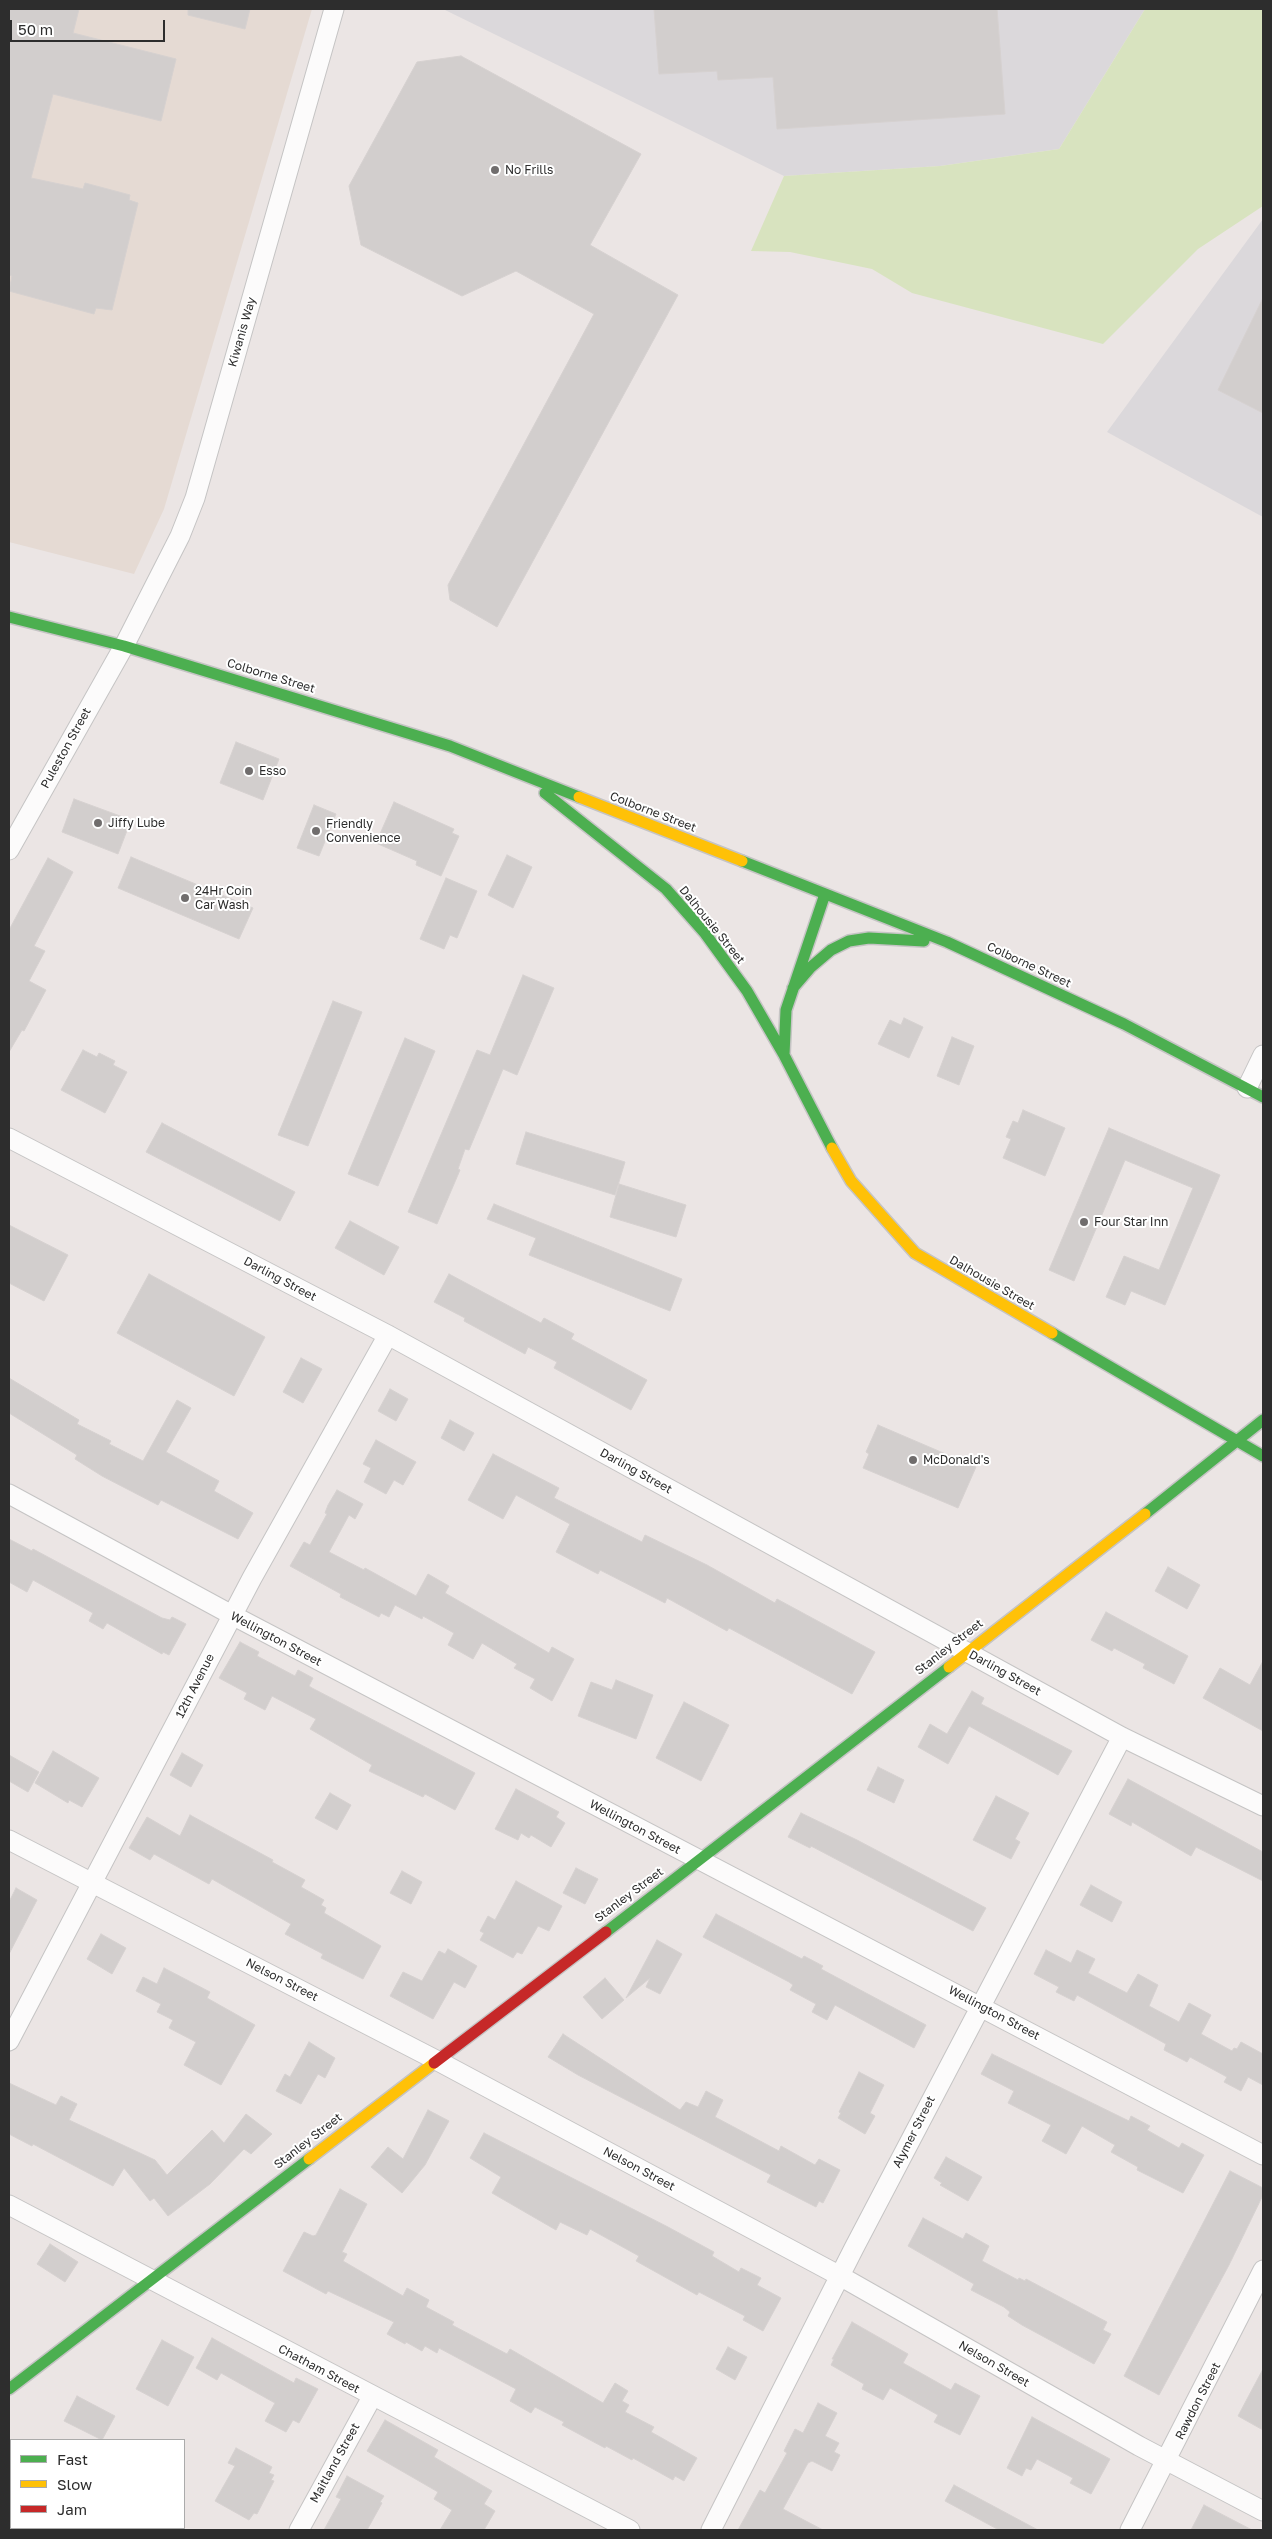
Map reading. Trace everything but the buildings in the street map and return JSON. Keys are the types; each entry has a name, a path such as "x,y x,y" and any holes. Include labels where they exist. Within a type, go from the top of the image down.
{"main road":[{"name":"Colborne Street","path":"9,617 124,646 450,746 947,942 1124,1024 1255,1092"},
{"name":"Dalhousie Street","path":"525,776 666,889 704,932 747,991 784,1055 808,1105 851,1182 915,1253 1263,1456"},
{"name":"Dalhousie Street","path":"784,1055 784,1024 793,988 825,894"},
{"path":"793,988 811,967 831,950 849,941 869,938 947,942"},
{"name":"Stanley Street","path":"9,2388 698,1861 965,1651 1238,1442 1263,1420"}],"street":[{"name":"Kiwanis Way","path":"124,646 180,536 195,498 334,9"},
{"name":"Puleston Street","path":"9,850 124,646"},
{"path":"1255,1092 1263,1055"},
{"name":"Darling Street","path":"9,1138 388,1335 1122,1737 1263,1806"},
{"name":"12th Avenue","path":"9,2041 94,1882 232,1615 388,1335"},
{"name":"Wellington Street","path":"9,1494 232,1615 698,1861 980,2005 1263,2155"},
{"name":"Alymer Street","path":"711,2530 980,2005 1122,1737"},
{"name":"Nelson Street","path":"9,1840 94,1882 436,2060 840,2276 1167,2461 1263,2511"},
{"name":"Chatham Street","path":"9,2205 372,2397 630,2530"},
{"name":"Rawdon Street","path":"1130,2530 1167,2461 1263,2270"},
{"name":"Maitland Street","path":"299,2530 372,2397"}],"shaded area":[{"path":"9,9 312,9 164,509 134,574 9,542"},
{"path":"443,9 1145,9 1059,149 940,166 784,176"},
{"path":"1263,219 1263,517 1107,432"}],"green space":[{"path":"1145,9 1263,9 1263,206 1198,249 1103,344 912,293 872,269 790,252 751,251 784,176 940,166 1059,149"}],"traffic: fast":[{"path":"9,617 124,646 450,746 579,797"},
{"path":"545,793 666,889 704,932 747,991 784,1055 832,1148"},
{"path":"742,861 947,942 1124,1024 1263,1097"},
{"path":"784,1055 786,1010 825,894"},
{"path":"793,988 811,967 831,950 849,941 869,938 924,941"},
{"path":"1052,1333 1263,1456"},
{"path":"1145,1514 1263,1420"},
{"path":"606,1932 949,1667"},
{"path":"9,2389 309,2159"}],"traffic: slow":[{"path":"579,797 742,861"},
{"path":"832,1148 851,1181 915,1253 1052,1333"},
{"path":"949,1667 1145,1514"},
{"path":"309,2159 434,2063"}],"traffic: jam":[{"path":"434,2063 606,1932"}],"place":[{"name":"No Frills","path":"495,170"},
{"name":"Esso","path":"249,771"},
{"name":"Jiffy Lube","path":"98,823"},
{"name":"Friendly Convenience","path":"316,831"},
{"name":"24Hr Coin Car Wash","path":"185,898"},
{"name":"Four Star Inn","path":"1084,1222"},
{"name":"McDonald's","path":"913,1460"}]}
